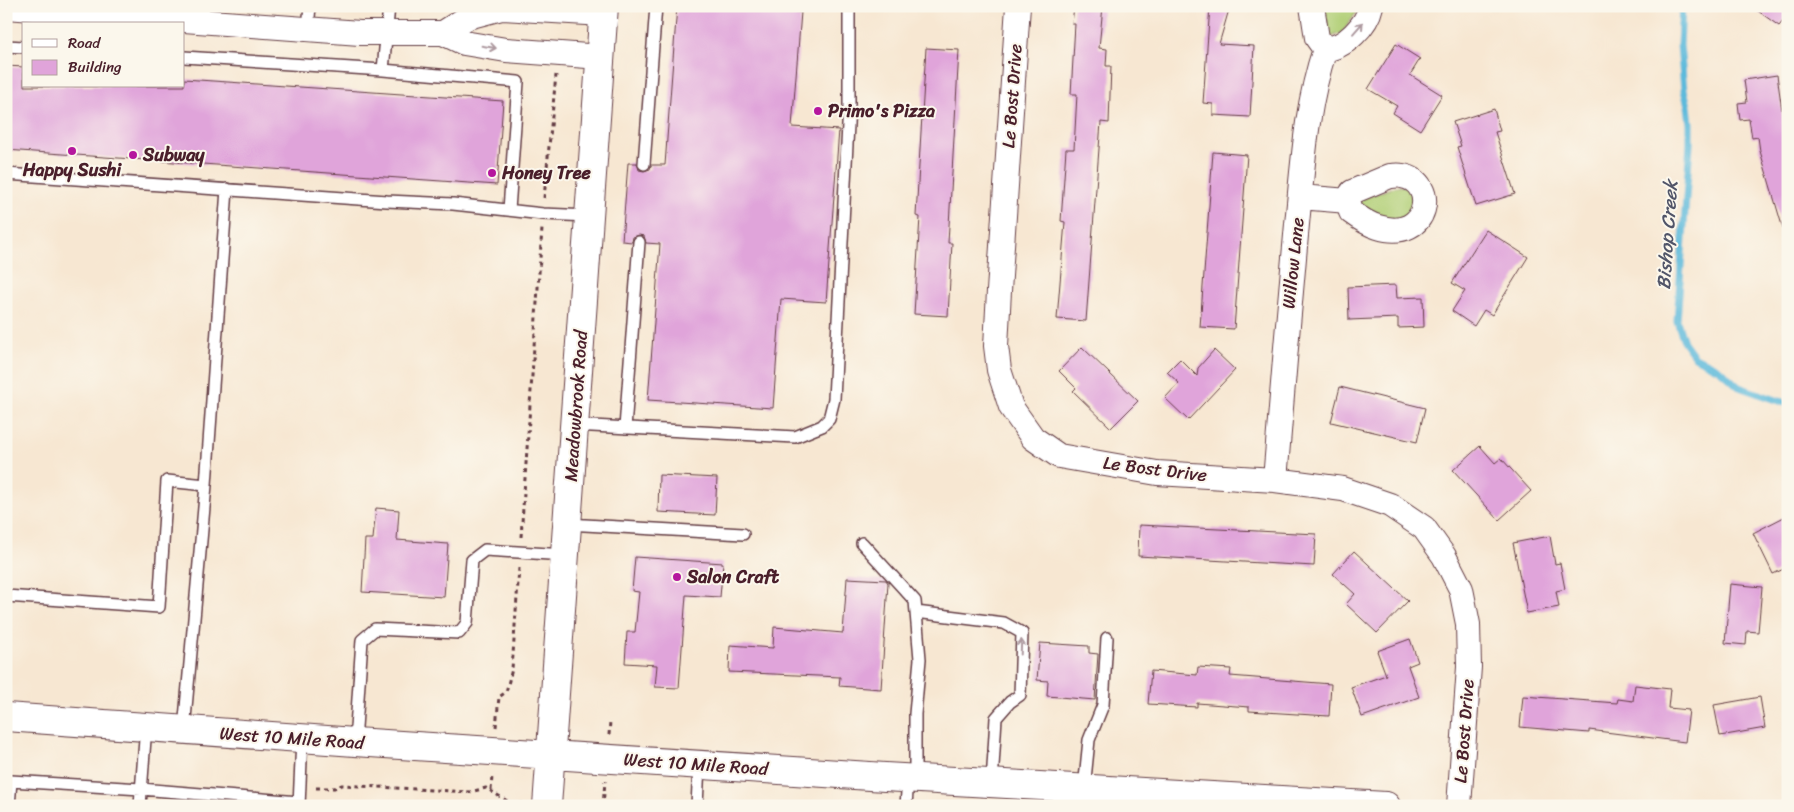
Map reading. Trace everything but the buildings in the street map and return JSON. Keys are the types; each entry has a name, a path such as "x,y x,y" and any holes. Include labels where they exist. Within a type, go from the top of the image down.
{"main road":[{"name":"Meadowbrook Road","path":"547,806 604,10"},
{"name":"West 10 Mile Road","path":"6,717 551,755 1386,806"}],"street":[{"name":"Le Bost Drive","path":"1018,6 998,290 996,346 999,370 1011,407 1033,438 1059,456 1157,473 1275,480 1343,489 1390,505 1424,528 1444,556 1461,589 1468,624 1470,667 1459,806"},
{"path":"1312,6 1317,38 1325,49 1332,48 1348,39 1362,24 1371,6"},
{"path":"6,7 309,18 360,33 443,33 464,43 506,50 601,58"},
{"path":"443,33 468,17 502,8 604,10"},
{"name":"Willow Lane","path":"1275,480 1286,334 1306,136 1313,92 1325,49"},
{"path":"1300,197 1348,201"}],"lane":[{"path":"383,70 389,6"},
{"path":"644,164 656,6"},
{"path":"574,424 795,437 822,426 829,419 834,399 844,230 849,105 849,6"},
{"path":"6,46 22,47"},
{"path":"185,57 383,70 518,82 509,210"},
{"path":"6,174 453,204 543,214 589,216"},
{"path":"184,730 206,485 228,189"},
{"path":"625,428 639,242"},
{"path":"6,596 159,607 168,481 206,485"},
{"path":"567,524 743,534"},
{"path":"862,543 915,601 920,659 912,778 906,806"},
{"path":"355,742 362,640 375,629 459,634 468,623 472,560 485,550 565,555"},
{"path":"916,612 1004,623 1022,633 1020,695 1010,702 996,718 992,783"},
{"path":"1084,788 1089,740 1103,704 1107,638"},
{"path":"140,806 146,726"},
{"path":"10,806 11,782 141,790 299,804 302,738"},
{"path":"697,806 699,764"}],"path":[{"path":"516,802 512,804 491,790 499,697 506,692 512,669 543,214 556,71"}],"green space":[{"path":"1322,6 1361,6 1342,33 1331,37 1326,32"},
{"path":"1402,186 1409,189 1415,204 1407,217 1391,220 1365,210 1359,203 1362,199 1394,187"}],"waterway":[{"name":"Bishop Creek","path":"1682,6 1680,45 1684,90 1690,123 1690,144 1677,321 1684,342 1695,357 1719,369 1739,387 1788,404"}],"place":[{"name":"Primo's Pizza","path":"818,111"},
{"name":"Happy Sushi","path":"72,151"},
{"name":"Subway","path":"133,155"},
{"name":"Honey Tree","path":"492,173"},
{"name":"Salon Craft","path":"677,577"}]}
